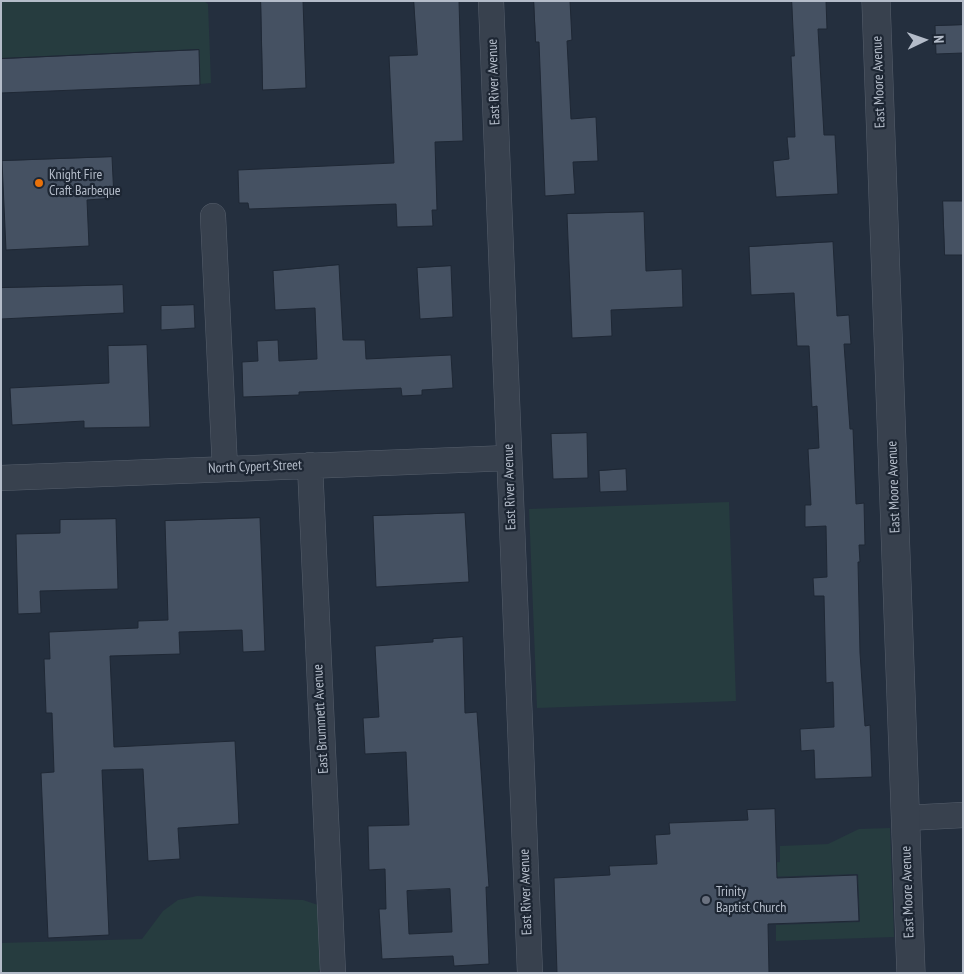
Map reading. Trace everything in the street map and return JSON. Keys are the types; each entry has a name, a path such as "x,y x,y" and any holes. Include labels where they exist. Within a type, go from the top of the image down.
{"street":[{"name":"East River Avenue","path":"491,1 530,973"},
{"name":"East Moore Avenue","path":"876,1 911,973"},
{"path":"213,216 225,469"},
{"name":"North Cypert Street","path":"1,478 509,458"},
{"name":"East Brummett Avenue","path":"310,465 333,973"},
{"path":"906,818 963,816"}],"green space":[{"path":"1,1 204,1 208,4 211,83 200,84 199,49 1,58"},
{"path":"729,502 736,701 537,708 529,509"},
{"path":"890,828 894,937 776,941 776,925 860,922 858,874 766,877 766,863 780,862 780,846 828,844 859,829"},
{"path":"197,896 303,900 318,905 323,966 317,973 1,973 1,943 142,939 163,911 178,900"}],"building":[{"path":"261,1 303,1 306,88 263,90"},
{"path":"414,1 459,1 463,141 435,142 437,210 432,210 433,226 397,227 396,204 249,209 248,203 239,203 238,170 394,163 389,56 417,55"},
{"path":"534,1 570,1 572,40 567,41 571,119 596,117 598,161 573,162 575,194 545,196 539,42 536,42"},
{"path":"792,1 826,1 827,29 818,29 824,135 835,135 838,194 776,197 773,161 789,159 787,137 795,137 791,56 794,56"},
{"path":"963,25 963,53 936,54 935,26"},
{"path":"199,50 200,85 1,93 1,59"},
{"path":"112,157 114,198 87,200 89,246 6,250 2,161"},
{"path":"943,201 963,201 963,255 945,255"},
{"path":"644,212 646,271 682,269 683,307 611,310 612,336 572,338 567,214"},
{"path":"833,242 837,316 849,315 851,344 844,344 850,429 853,429 856,504 864,503 865,545 859,545 860,562 858,562 860,653 865,726 870,725 872,777 815,779 814,750 801,751 800,729 834,727 833,682 826,683 824,596 814,596 813,578 827,577 826,526 805,527 805,505 811,505 808,449 819,448 817,406 812,407 809,346 797,346 794,293 751,295 749,247"},
{"path":"339,265 343,340 365,340 366,359 451,355 453,388 422,390 422,395 402,396 401,388 299,392 299,395 243,397 242,362 258,361 257,341 278,340 279,361 317,359 315,308 275,310 273,271"},
{"path":"451,266 453,317 420,319 417,268"},
{"path":"123,285 124,313 1,319 1,288"},
{"path":"194,305 195,328 161,330 161,306"},
{"path":"147,345 150,427 84,428 84,421 12,425 10,388 109,383 108,346"},
{"path":"587,433 588,478 553,479 551,434"},
{"path":"626,469 627,491 600,492 599,471"},
{"path":"465,513 469,582 376,587 373,516"},
{"path":"260,518 265,651 243,652 242,630 179,632 180,654 110,656 114,747 235,741 239,824 178,828 180,859 148,861 143,769 102,770 109,935 48,938 41,773 54,772 52,713 46,713 44,659 50,659 49,632 138,628 138,621 168,620 165,521"},
{"path":"116,519 118,589 40,591 41,613 18,614 16,534 60,533 60,520"},
{"path":"463,637 465,713 477,712 489,887 486,887 489,964 454,966 453,956 382,959 379,909 386,909 385,869 369,870 368,826 409,825 406,752 365,754 363,718 379,717 375,646 433,642 433,639","holes":["450,889 452,932 409,934 407,891"]},
{"name":"Trinity Baptist Church","path":"775,809 777,878 857,875 859,921 768,924 769,973 557,973 554,878 610,875 609,866 657,864 655,835 670,834 669,823 748,820 747,810"}],"place":[{"name":"Knight Fire Craft Barbeque","path":"39,183"},
{"name":"Trinity Baptist Church","path":"706,900"}]}
